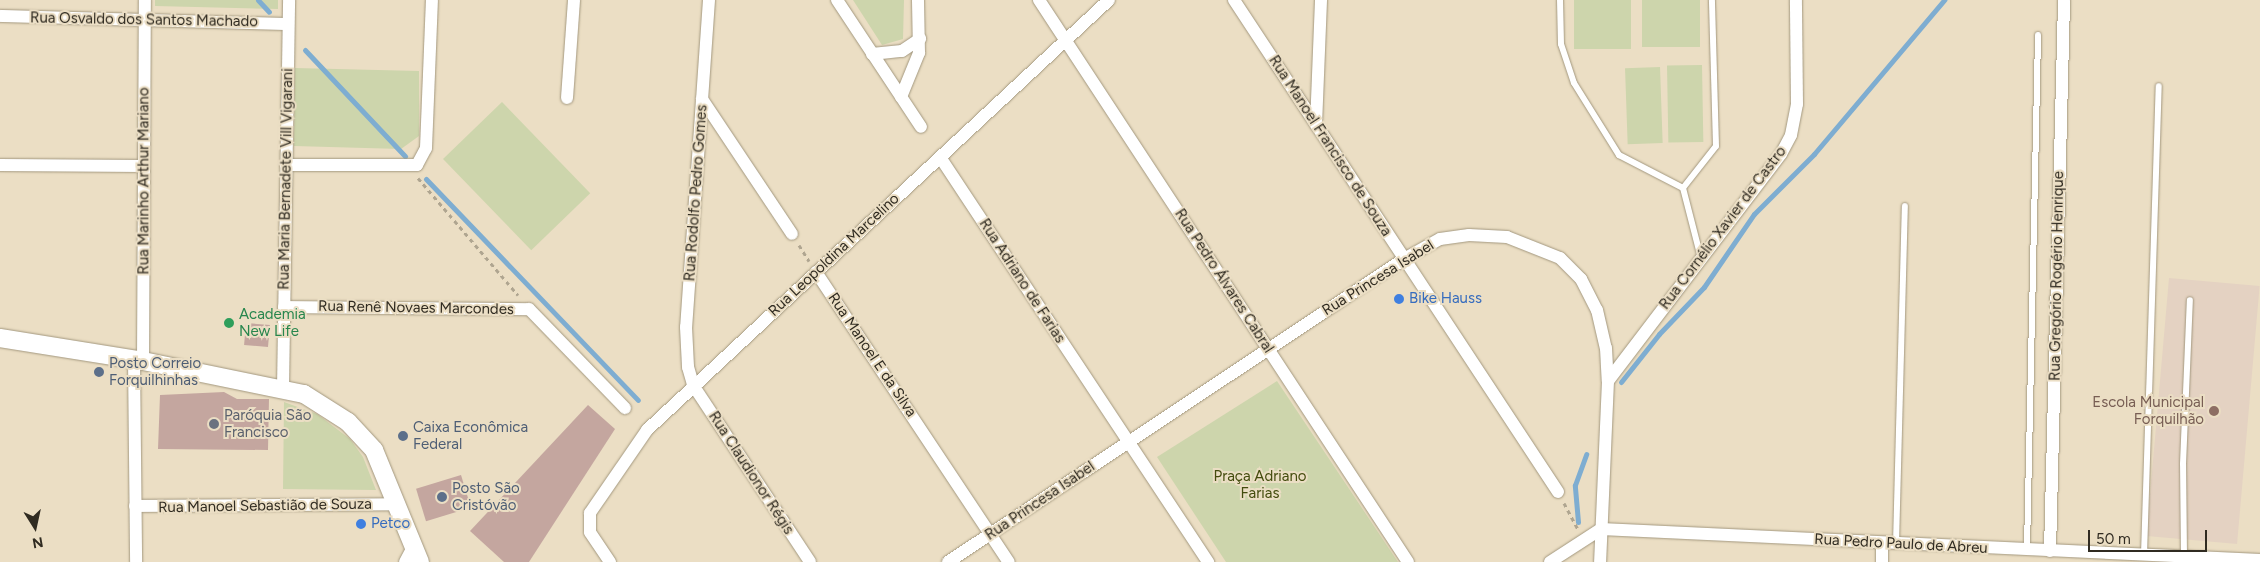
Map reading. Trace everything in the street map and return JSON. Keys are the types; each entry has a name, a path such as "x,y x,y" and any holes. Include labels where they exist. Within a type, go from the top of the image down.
{"main road":[{"path":"0,338 138,361 283,388 304,394 333,410 360,433 380,461 412,558"}],"street":[{"name":"Rua Marinho Arthur Mariano","path":"136,562 135,506 144,166 146,0"},
{"name":"Rua Maria Bernadete Vill Vigarani","path":"283,388 289,0"},
{"path":"286,165 407,167 417,165 426,148 432,0"},
{"path":"567,98 574,0"},
{"name":"Rua Rodolfo Pedro Gomes","path":"693,385 688,368 686,327 709,0"},
{"path":"837,0 921,127"},
{"path":"901,97 915,66 920,39 918,0"},
{"name":"Rua Pedro Álvares Cabral","path":"1039,0 1408,562"},
{"name":"Rua Leopoldina Marcelino","path":"610,562 590,532 590,513 622,463 647,430 693,385 1109,0"},
{"name":"Rua Manoel Francisco de Souza","path":"1234,0 1558,492"},
{"path":"1316,125 1321,0"},
{"name":"Rua Cornélio Xavier de Castro","path":"1608,381 1781,154 1791,136 1797,104 1796,0"},
{"name":"Rua Gregório Rogério Henrique","path":"2038,553 2064,0"},
{"name":"Rua Osvaldo dos Santos Machado","path":"0,16 288,24"},
{"path":"872,54 902,51 920,39"},
{"path":"702,99 792,234"},
{"name":"Rua Adriano de Farias","path":"940,157 1208,562"},
{"path":"0,165 144,166"},
{"name":"Rua Princesa Isabel","path":"948,562 1404,259 1440,239 1469,235 1507,237 1560,258 1581,279 1597,310 1606,348 1608,381 1600,562"},
{"name":"Rua Manoel E da Silva","path":"816,272 1009,562"},
{"name":"Rua Renê Novaes Marcondes","path":"284,306 529,309 625,408"},
{"name":"Rua Claudionor Régis","path":"693,385 810,562"},
{"name":"Rua Manoel Sebastião de Souza","path":"135,506 395,504"},
{"path":"1550,562 1601,529"},
{"name":"Rua Pedro Paulo de Abreu","path":"1601,529 2038,553 2144,554 2260,560"},
{"path":"1882,543 1882,562"}],"lane":[{"path":"1560,0 1561,44 1574,82 1619,155 1683,188 1701,260"},
{"path":"1683,188 1716,146 1712,0"},
{"path":"2038,36 2038,553"},
{"path":"2144,554 2159,86"},
{"path":"1896,544 1905,206"},
{"path":"2184,556 2183,464 2190,300"}],"path":[{"path":"407,167 529,309"},
{"path":"792,234 816,272"},
{"path":"1558,492 1584,540"}],"shaded area":[{"name":"Escola Municipal Forquilhão","path":"2169,278 2260,286 2237,544 2146,536"}],"green space":[{"path":"155,0 278,0 278,9 155,6"},
{"path":"853,0 904,0 903,39 882,45"},
{"path":"1574,0 1631,0 1631,49 1574,49"},
{"path":"1642,0 1700,0 1700,47 1642,47"},
{"path":"1702,65 1703,142 1668,143 1667,66"},
{"path":"1660,67 1663,143 1628,144 1625,68"},
{"path":"295,68 419,71 419,136 401,149 294,146"},
{"path":"502,102 590,193 531,250 443,159"},
{"name":"Praça Adriano Farias","path":"1277,381 1398,562 1226,562 1157,457"},
{"path":"284,402 317,414 350,439 363,457 376,490 283,489"}],"building":[{"path":"246,323 270,325 268,347 244,345"},
{"name":"Paróquia São Francisco","path":"224,392 237,399 269,399 268,450 158,449 160,395"},
{"path":"588,405 615,429 529,562 504,562 470,531"},
{"name":"Posto São Cristóvão","path":"461,475 471,508 426,521 416,489"}],"waterway":[{"path":"258,0 269,12"},
{"path":"1621,382 1659,334 1704,287 1754,214 1814,154 1944,0"},
{"path":"305,50 405,156"},
{"path":"426,179 638,400"},
{"path":"1578,522 1575,485 1586,454"}],"place":[{"name":"Bike Hauss","path":"1399,299"},
{"name":"Academia New Life","path":"229,323"},
{"name":"Posto Correio Forquilhinhas","path":"99,372"},
{"name":"Escola Municipal Forquilhão","path":"2214,411"},
{"name":"Paróquia São Francisco","path":"214,424"},
{"name":"Caixa Econômica Federal","path":"403,436"},
{"name":"Posto São Cristóvão","path":"442,497"},
{"name":"Petco","path":"361,524"}]}
